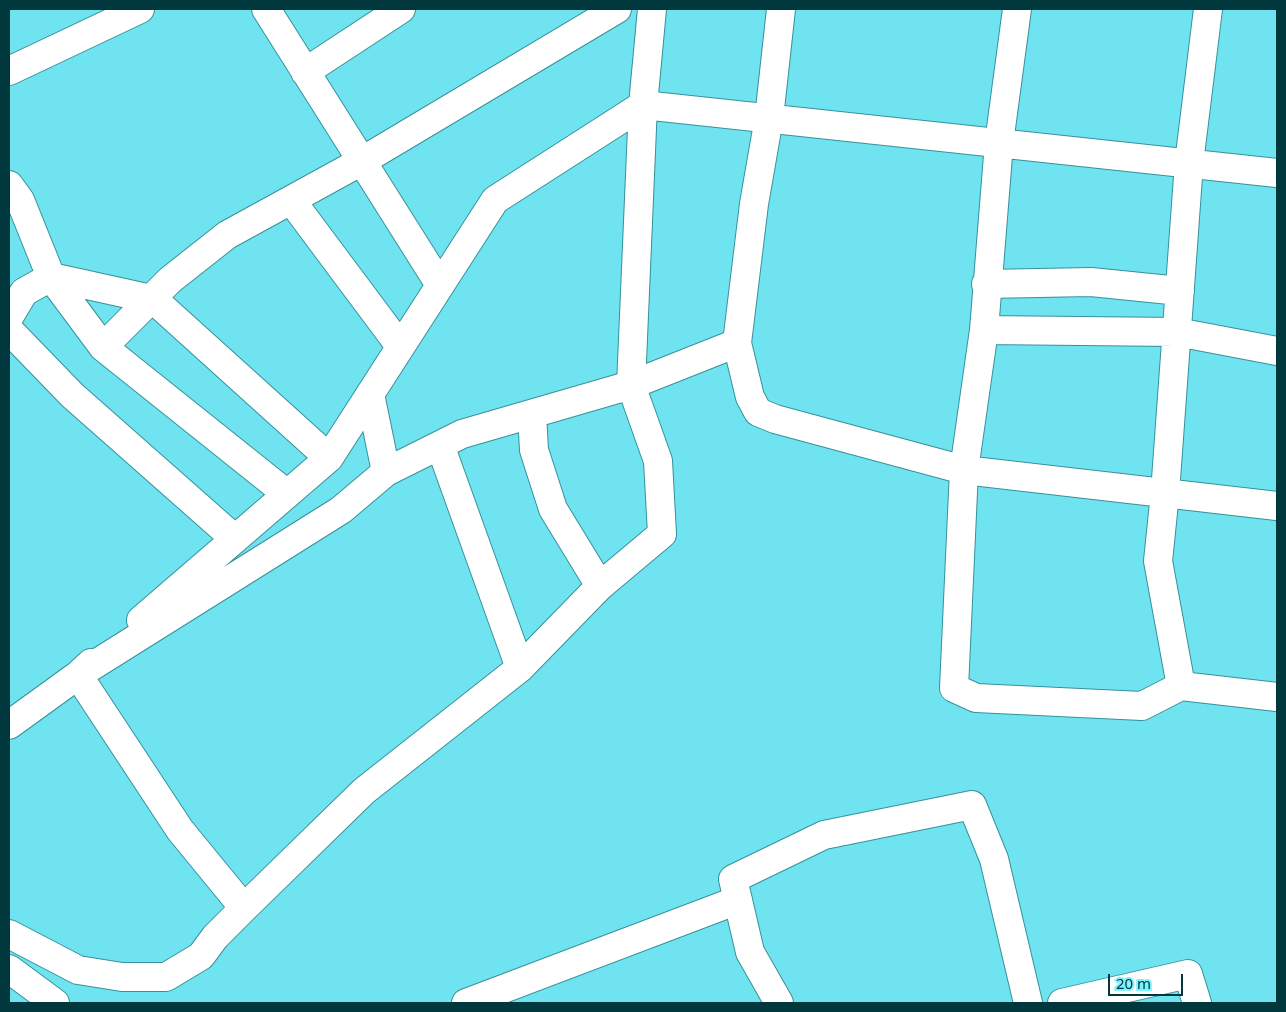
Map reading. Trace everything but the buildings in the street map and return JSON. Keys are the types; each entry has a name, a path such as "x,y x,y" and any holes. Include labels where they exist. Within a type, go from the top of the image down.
{"street":[{"path":"9,71 140,9"},
{"path":"266,9 440,285"},
{"path":"305,72 401,9"},
{"path":"103,347 148,298 228,235 362,161 617,9"},
{"path":"9,934 78,970 122,977 166,977 201,956 215,937 364,791 520,668 600,586 662,534 658,461 631,385 642,104 652,9"},
{"path":"781,9 769,118 754,204 737,343 750,397 758,412 775,419 964,470 1277,506"},
{"path":"1016,9 999,143 986,284 984,330 964,470 954,688 976,698 1142,706 1181,686 1277,698"},
{"path":"1181,686 1158,561 1165,493 1189,163 1208,9"},
{"path":"78,675 329,458 495,200 642,104 1277,173"},
{"path":"9,185 20,200 51,277 103,347 287,494"},
{"path":"291,200 400,346"},
{"path":"9,317 24,292 51,277 148,298 329,458"},
{"path":"986,284 1091,282 1180,291"},
{"path":"9,330 72,395 235,539"},
{"path":"984,330 1177,332 1277,351"},
{"path":"9,725 78,675 341,510 386,472 462,434 631,385 737,343"},
{"path":"370,394 386,472"},
{"path":"532,414 534,450 553,509 600,586"},
{"path":"440,445 520,668"},
{"path":"78,675 180,830 244,908"},
{"path":"779,1003 750,952 733,879 824,835 972,805 994,859 1028,1003"},
{"path":"466,1003 738,900"},
{"path":"9,969 55,1003"},
{"path":"1062,1003 1188,974 1197,1003"}]}
